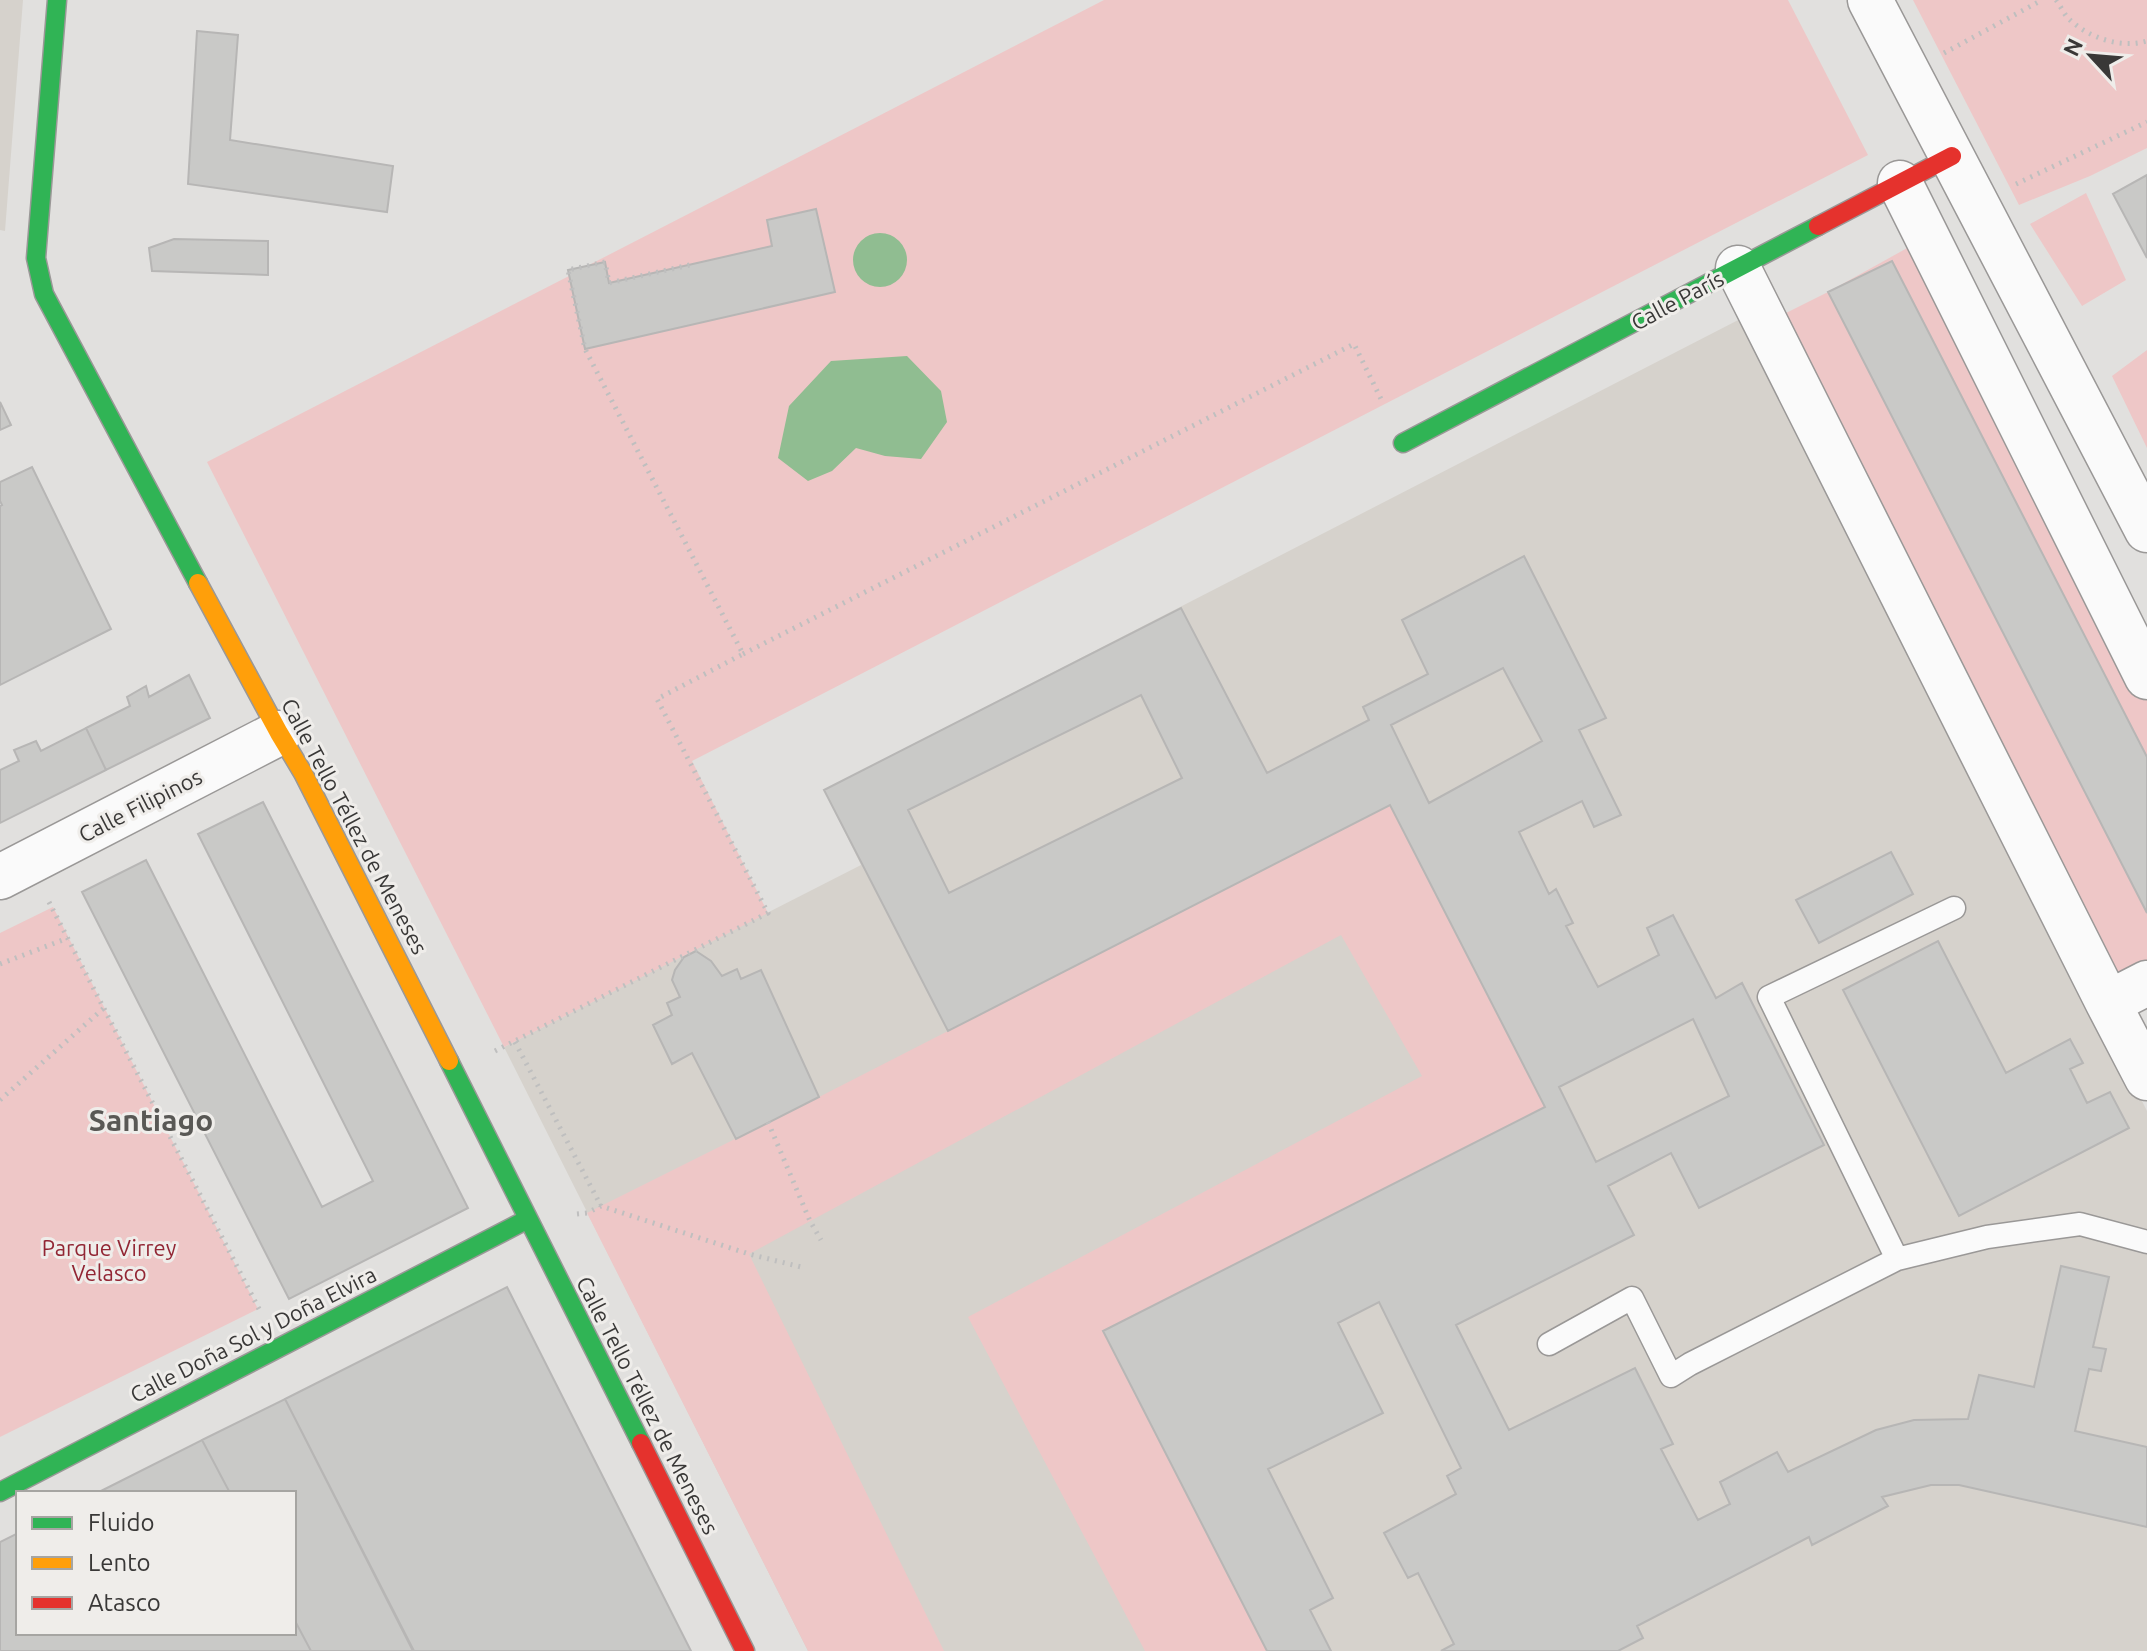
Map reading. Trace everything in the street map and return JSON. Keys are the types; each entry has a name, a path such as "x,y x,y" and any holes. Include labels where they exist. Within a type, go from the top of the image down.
{"street":[{"name":"Calle Tello Téllez de Meneses","path":"57,0 36,258 44,294 303,773 745,1651"},
{"path":"1870,0 1975,203 2143,511"},
{"name":"Calle París","path":"1403,443 1952,156"},
{"path":"1900,183 2147,677"},
{"path":"1738,268 2147,1078"},
{"name":"Calle Filipinos","path":"14,870 279,733"},
{"path":"2108,1003 2147,983"},
{"name":"Calle Doña Sol y Doña Elvira","path":"0,1492 528,1219"}],"lane":[{"path":"1897,1259 1769,997 1954,908"},
{"path":"1549,1344 1632,1298 1671,1376 1897,1259 1987,1237 2080,1224 2147,1242"}],"path":[{"path":"1908,73 2042,0"},
{"path":"2056,0 2067,17 2088,33 2113,42 2147,41"},
{"path":"1975,203 2147,122"},
{"path":"694,264 609,283 605,262 568,270 585,349 743,654"},
{"path":"455,1072 768,913 657,699 1354,344 1403,443"},
{"path":"14,870 68,938 258,1309 282,1346"},
{"path":"0,964 68,938"},
{"path":"0,1100 105,1007"},
{"path":"515,1042 601,1206 749,1254 805,1268"},
{"path":"768,1122 821,1240"},
{"path":"528,1219 587,1213 601,1206"}],"shaded area":[{"path":"0,0 23,0 5,231 0,230"},
{"path":"880,233 899,241 907,260 899,279 880,287 861,279 853,260 861,241"},
{"path":"1746,316 2147,1111 2147,1651 808,1651 504,1047 861,865 824,790"},
{"path":"907,356 941,391 947,422 921,459 885,456 856,448 832,471 808,481 778,458 789,406 831,361"}],"green space":[{"path":"1104,0 1788,0 1868,155 692,761 768,913 504,1047 207,462 569,276 568,270 589,265"},
{"path":"1913,0 2147,0 2147,148 2019,205"},
{"path":"2086,193 2126,280 2082,306 2030,224"},
{"path":"1927,237 2147,677 2147,983 2108,1003 1766,323"},
{"path":"2147,350 2147,448 2112,376"},
{"path":"1390,805 1545,1107 1103,1331 1267,1651 1145,1651 968,1317 1422,1076 1341,935 749,1254 944,1651 808,1651 587,1213"},
{"name":"Parque Virrey Velasco","path":"53,907 258,1309 0,1437 0,933"}],"building":[{"path":"197,31 238,35 230,140 393,166 387,212 188,184"},
{"path":"2147,175 2147,258 2113,194"},
{"path":"816,209 835,292 585,349 568,270 605,262 609,283 772,246 767,220"},
{"path":"174,239 268,241 268,275 152,271 149,248"},
{"path":"1892,261 2147,757 2147,913 1828,292"},
{"path":"0,402 11,425 0,430"},
{"path":"32,467 111,629 0,685 0,482"},
{"path":"1524,556 1606,718 1579,730 1621,815 1594,827 1582,801 1519,832 1549,894 1556,889 1573,923 1566,926 1598,987 1659,955 1647,928 1673,915 1716,998 1742,983 1824,1145 1699,1208 1671,1153 1608,1186 1634,1235 1456,1325 1509,1430 1635,1368 1673,1444 1661,1449 1698,1520 1730,1504 1720,1482 1777,1452 1788,1472 1876,1430 1914,1420 1968,1419 1979,1375 2034,1387 2061,1266 2109,1277 2093,1347 2106,1349 2101,1371 2089,1369 2075,1431 2147,1447 2147,1527 1959,1485 1931,1485 1882,1497 1888,1506 1812,1545 1809,1537 1637,1626 1643,1638 1618,1651 1441,1651 1454,1644 1418,1573 1408,1578 1384,1533 1456,1494 1447,1476 1461,1468 1379,1302 1338,1323 1383,1413 1268,1469 1333,1598 1310,1610 1331,1651 1267,1651 1103,1331 1545,1107 1390,805 948,1031 824,790 1181,608 1267,773 1369,720 1363,707 1428,674 1402,620","holes":["1503,668 1542,741 1429,803 1391,725","1141,695 1182,778 949,893 908,810","1693,1019 1729,1096 1596,1162 1559,1087"]},
{"path":"189,675 210,718 106,770 86,728 130,706 127,697 146,686 149,697"},
{"path":"86,728 106,770 0,823 0,770 19,761 14,750 36,741 41,751"},
{"path":"263,802 468,1208 289,1299 82,892 146,860 322,1207 373,1181 198,834"},
{"path":"1891,852 1913,894 1819,943 1796,900"},
{"path":"1938,941 2006,1073 2070,1039 2083,1063 2070,1069 2087,1103 2110,1092 2129,1128 1959,1216 1843,990"},
{"path":"696,951 711,961 722,976 737,969 741,979 761,970 819,1097 736,1139 692,1053 672,1064 653,1025 672,1015 667,1003 680,997 672,980 675,970 684,957"},
{"path":"507,1287 691,1651 414,1651 285,1399"},
{"path":"285,1399 413,1651 311,1651 296,1623 296,1491 229,1491 202,1440"},
{"path":"202,1440 229,1491 101,1491"},
{"path":"16,1534 16,1635 296,1635 296,1623 311,1651 0,1651 0,1542"}],"traffic: fast":[{"path":"57,0 36,258 44,294 198,583"},
{"path":"1403,443 1818,226"},
{"path":"449,1061 641,1443"},
{"path":"0,1492 528,1219"}],"traffic: slow":[{"path":"198,583 303,773 449,1061"}],"traffic: jam":[{"path":"1818,226 1952,156"},
{"path":"641,1443 745,1651"}],"district":[{"name":"Santiago","path":"151,1120"}]}
